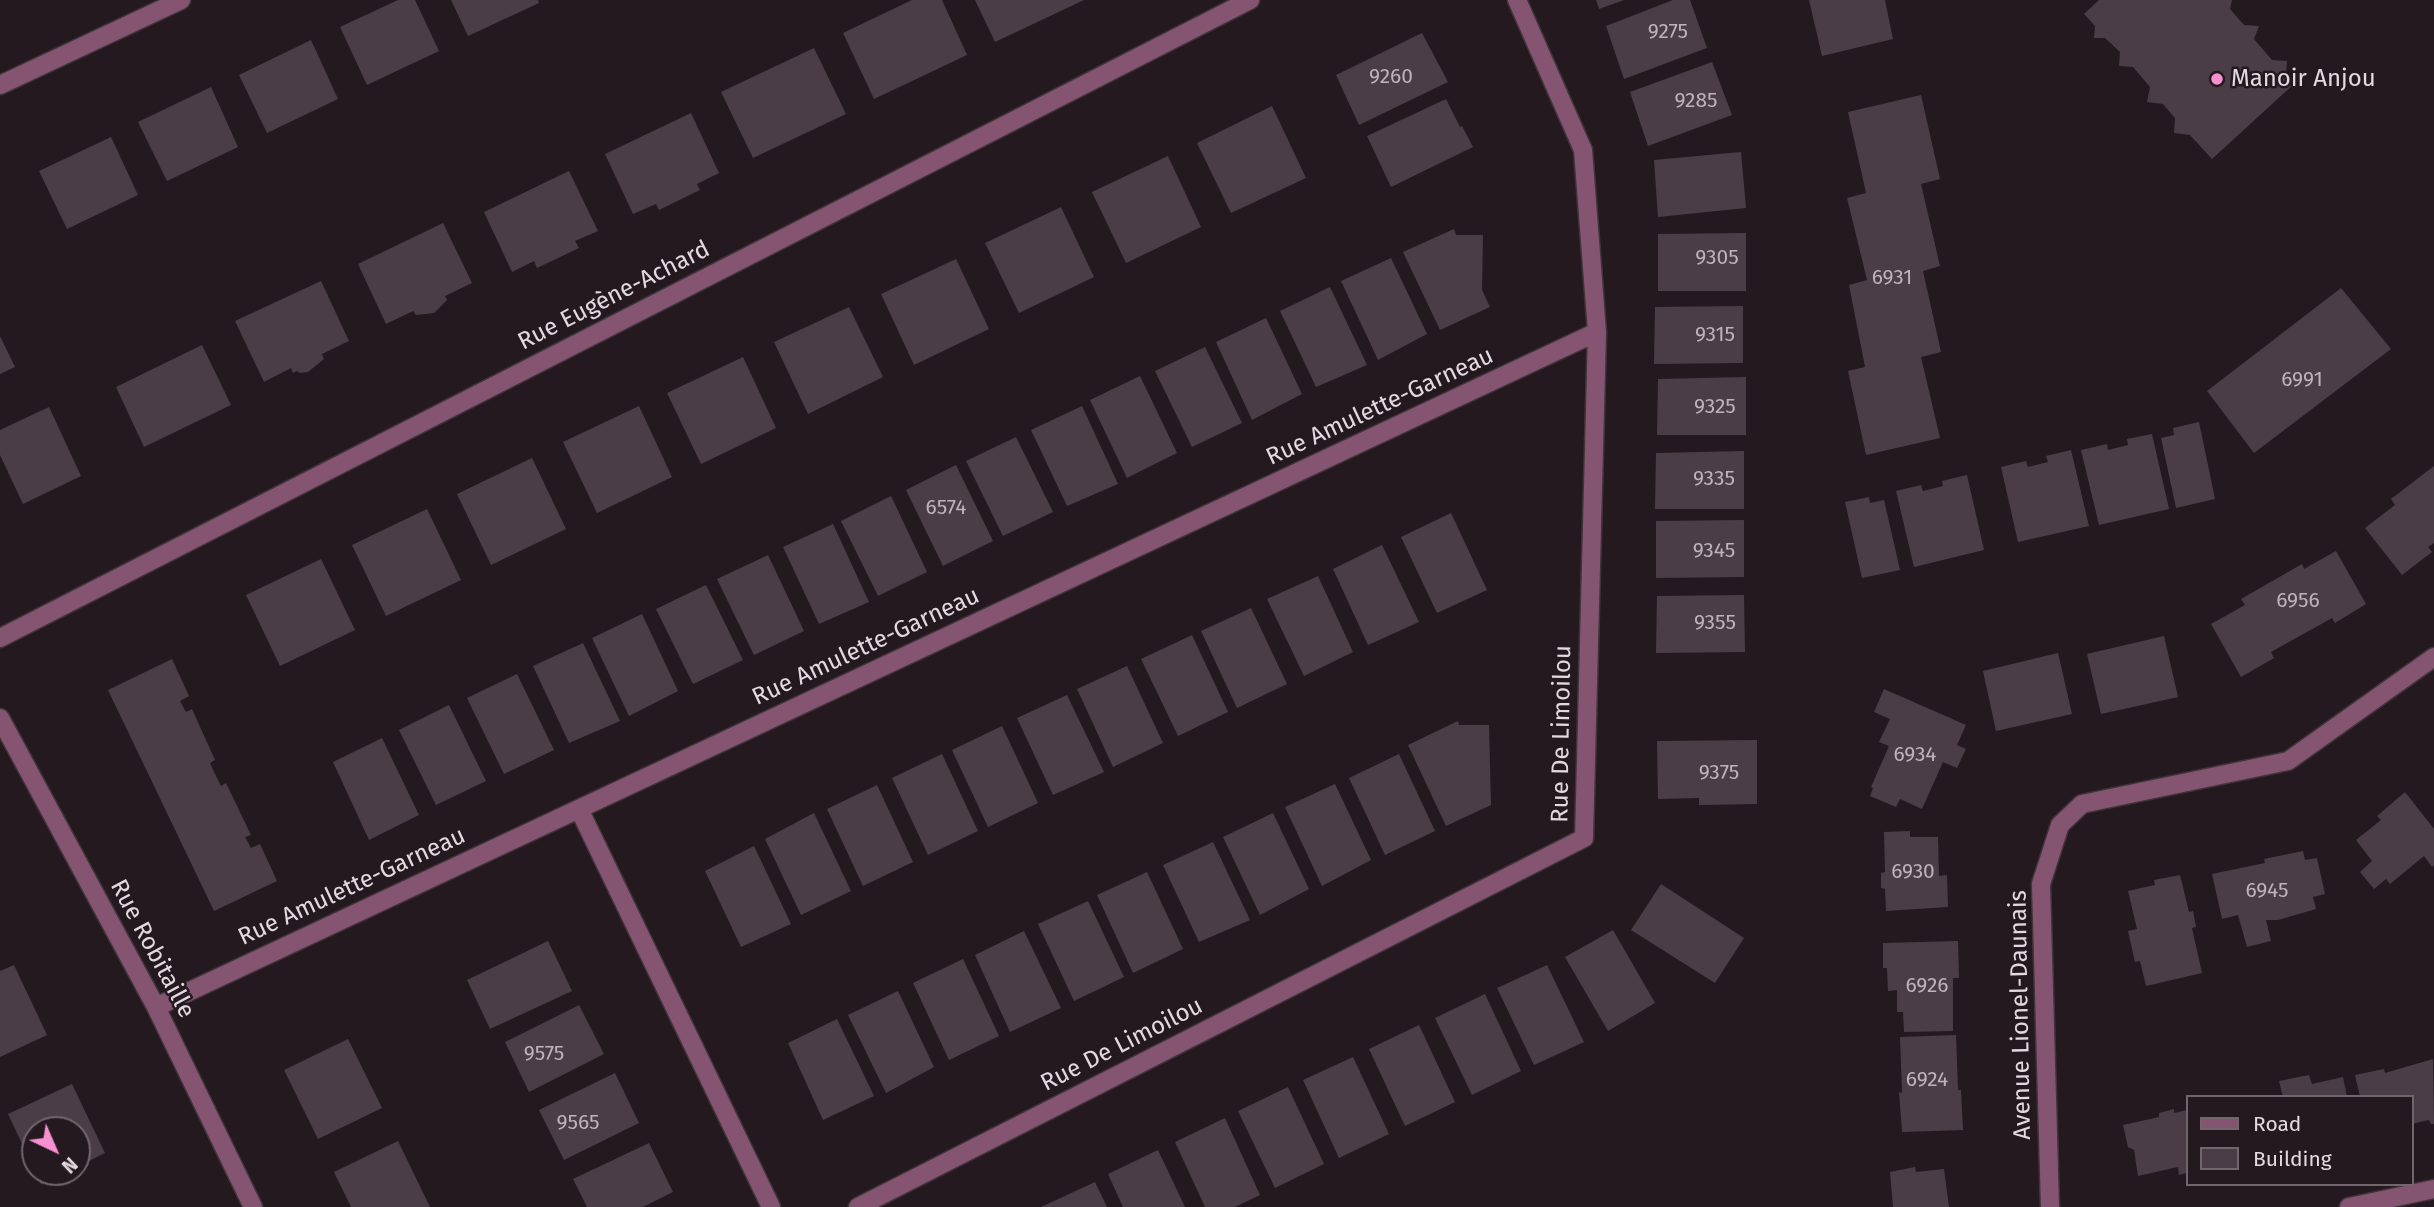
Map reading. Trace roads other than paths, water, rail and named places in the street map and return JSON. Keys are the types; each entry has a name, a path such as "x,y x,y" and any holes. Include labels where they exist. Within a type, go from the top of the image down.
{"street":[{"path":"0,85 180,0"},
{"name":"Rue Eugène-Achard","path":"0,638 1250,0"},
{"name":"Rue De Limoilou","path":"858,1207 1584,838 1597,332 1583,150 1517,0"},
{"name":"Rue Amulette-Garneau","path":"156,1007 1597,332"},
{"name":"Avenue Lionel-Daunais","path":"2050,1207 2041,884 2060,825 2082,804 2288,761 2434,657"},
{"name":"Rue Robitaille","path":"0,718 156,1007 253,1207"},
{"path":"579,809 771,1207"},
{"path":"2349,1207 2434,1189"}],"place":[{"name":"Manoir Anjou","path":"2217,79"}]}
